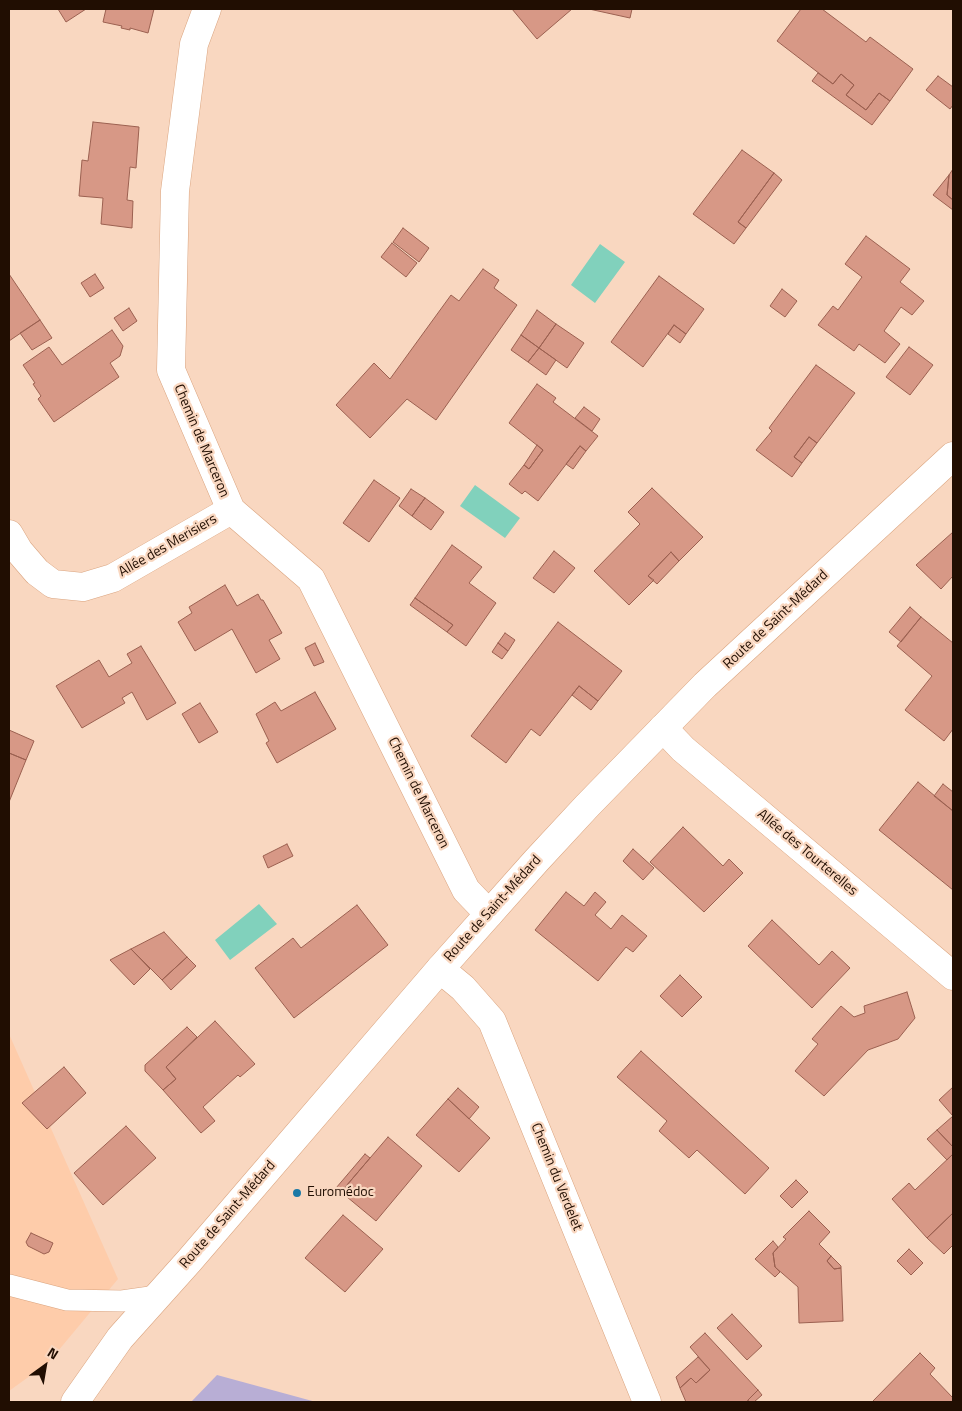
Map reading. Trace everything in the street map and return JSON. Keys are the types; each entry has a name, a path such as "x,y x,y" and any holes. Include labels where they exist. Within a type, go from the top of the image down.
{"street":[{"name":"Chemin de Marceron","path":"207,9 194,44 175,191 171,370 231,510 312,579 466,890 489,914"},
{"name":"Route de Saint-Médard","path":"75,1402 120,1338 489,914 587,806 705,684 953,456"},
{"name":"Allée des Merisiers","path":"9,534 19,551 37,572 53,584 82,587 113,578 231,510"},
{"name":"Allée des Tourterelles","path":"663,728 683,749 953,976"},
{"name":"Chemin du Verdelet","path":"440,970 463,988 492,1021 647,1402"}],"lane":[{"path":"9,1285 67,1300 122,1301 158,1296"}],"shaded area":[{"path":"9,1034 118,1279 48,1363 9,1391"},
{"path":"217,1375 316,1402 191,1402"}],"water":[{"path":"600,244 625,262 595,303 571,285"},
{"path":"475,485 520,518 505,538 460,506"},
{"path":"259,904 277,924 230,960 215,940"}],"building":[{"path":"58,9 86,9 66,22"},
{"path":"106,9 154,9 148,33 130,28 130,30 121,28 122,26 103,22"},
{"path":"512,9 572,9 537,39"},
{"path":"589,9 632,9 630,18"},
{"path":"801,9 822,9 866,42 870,37 913,69 890,101 879,93 866,110 846,95 854,85 841,74 833,84 777,41"},
{"path":"818,73 833,84 841,74 854,85 846,95 866,110 879,93 890,101 872,125 812,81"},
{"path":"938,76 953,87 953,105 950,109 926,90"},
{"path":"93,122 139,127 136,168 130,167 127,200 133,201 132,228 101,224 103,198 79,196 82,160 88,161"},
{"path":"742,150 774,173 738,222 746,228 734,244 693,214"},
{"path":"953,169 953,200 947,195 949,175"},
{"path":"774,173 782,180 746,228 738,222"},
{"path":"949,175 947,195 953,200 953,210 933,195"},
{"path":"403,228 429,248 419,262 393,242"},
{"path":"866,236 910,269 900,282 924,301 912,315 901,307 884,331 900,344 885,363 859,344 854,351 818,325 833,306 838,310 862,277 845,264"},
{"path":"392,243 417,263 406,277 381,257"},
{"path":"483,269 499,280 494,288 517,305 436,420 407,399 370,438 336,405 374,363 390,379 451,295 459,301"},
{"path":"9,274 40,320 9,341"},
{"path":"95,274 104,288 90,297 81,283"},
{"path":"659,276 704,309 686,334 674,325 643,367 611,342"},
{"path":"782,289 797,301 785,317 770,306"},
{"path":"129,308 137,321 123,331 114,318"},
{"path":"537,310 556,324 539,348 521,335"},
{"path":"40,320 52,338 32,350 20,333"},
{"path":"556,324 584,343 567,368 539,348"},
{"path":"674,325 686,334 680,343 668,334"},
{"path":"112,330 123,346 120,356 110,363 119,377 54,422 38,399 41,396 23,365 49,347 62,365"},
{"path":"521,335 539,348 528,362 511,350"},
{"path":"909,347 933,365 910,395 886,377"},
{"path":"539,348 556,360 546,375 528,362"},
{"path":"816,365 855,393 817,443 809,437 794,457 802,463 792,477 756,450 772,431 769,428"},
{"path":"537,384 556,398 553,402 598,436 586,451 580,446 538,501 525,491 522,494 509,484 524,465 529,469 543,450 509,423"},
{"path":"584,407 600,419 592,431 575,418"},
{"path":"809,437 817,443 802,463 794,457"},
{"path":"537,445 543,450 529,469 524,465"},
{"path":"580,446 586,451 573,469 566,464"},
{"path":"374,480 400,498 369,542 343,523"},
{"path":"652,488 703,537 679,561 671,552 648,576 654,580 629,605 594,571 640,524 628,512"},
{"path":"411,489 425,498 412,516 399,506"},
{"path":"425,498 444,512 431,530 412,516"},
{"path":"953,532 953,576 941,589 916,565"},
{"path":"452,545 482,567 469,583 496,603 466,646 447,632 453,625 415,598"},
{"path":"554,551 575,568 554,593 533,578"},
{"path":"671,552 679,561 657,584 648,576"},
{"path":"225,585 237,606 258,594 282,633 269,640 280,659 256,673 232,629 195,651 178,622 192,613 189,607"},
{"path":"415,598 453,625 447,632 410,605"},
{"path":"910,607 921,617 901,642 889,632"},
{"path":"921,617 953,643 953,729 944,741 905,710 932,676 897,646"},
{"path":"558,622 622,671 598,701 579,686 540,736 531,729 506,763 471,736"},
{"path":"505,633 515,640 508,651 498,643"},
{"path":"315,643 324,662 314,666 305,648"},
{"path":"498,643 508,651 502,659 492,652"},
{"path":"141,646 176,703 147,720 132,692 122,698 125,703 82,728 56,686 99,660 109,677 132,663 127,654"},
{"path":"579,686 598,701 591,710 572,695"},
{"path":"315,692 336,729 277,763 266,743 269,741 256,714 275,702 281,711"},
{"path":"200,703 218,732 199,743 182,714"},
{"path":"9,730 34,741 26,760 9,753"},
{"path":"9,753 26,760 9,802"},
{"path":"918,782 953,811 953,890 879,830"},
{"path":"943,784 953,792 953,811 934,796"},
{"path":"683,827 723,866 729,859 743,873 704,912 650,862"},
{"path":"287,844 293,856 268,868 263,856"},
{"path":"633,849 654,868 643,880 623,861"},
{"path":"566,892 584,906 595,892 606,902 595,915 611,929 622,915 647,936 633,952 626,947 598,981 535,930"},
{"path":"357,905 388,945 294,1018 255,968 293,938 301,948"},
{"path":"772,920 819,965 832,951 850,968 812,1008 748,946"},
{"path":"164,932 187,957 162,980 131,949"},
{"path":"131,949 150,969 134,985 110,960"},
{"path":"187,957 196,966 171,990 162,980"},
{"path":"680,975 702,997 682,1017 660,996"},
{"path":"907,992 915,1018 898,1039 868,1050 824,1096 795,1071 818,1044 812,1039 841,1006 854,1017 865,1013 864,1006"},
{"path":"215,1021 255,1064 240,1077 238,1075 203,1107 215,1121 201,1133 163,1090 176,1079 166,1067"},
{"path":"187,1027 197,1037 166,1067 176,1079 163,1090 145,1071 145,1065"},
{"path":"641,1051 769,1168 745,1194 697,1150 689,1158 659,1131 667,1121 617,1077"},
{"path":"64,1067 86,1093 47,1129 22,1103"},
{"path":"953,1087 953,1116 939,1100"},
{"path":"458,1088 479,1107 469,1119 448,1099"},
{"path":"448,1099 490,1138 459,1172 416,1135"},
{"path":"953,1116 953,1147 937,1130"},
{"path":"126,1126 156,1158 103,1205 74,1173"},
{"path":"937,1130 953,1147 953,1154 947,1160 927,1139"},
{"path":"388,1137 422,1166 376,1221 341,1192"},
{"path":"365,1154 370,1158 341,1192 336,1188"},
{"path":"953,1154 953,1213 927,1238 892,1199 909,1183 915,1190"},
{"path":"796,1180 808,1192 792,1208 780,1196"},
{"path":"809,1211 830,1232 819,1244 831,1256 827,1261 834,1269 841,1268 843,1321 799,1323 798,1287 775,1267 773,1253 786,1239 783,1237"},
{"path":"953,1213 953,1245 944,1254 927,1238"},
{"path":"343,1215 383,1249 345,1292 305,1258"},
{"path":"31,1233 53,1243 49,1252 44,1254 28,1246 26,1242"},
{"path":"773,1241 778,1247 773,1253 775,1267 780,1272 775,1277 755,1259"},
{"path":"909,1249 923,1263 911,1275 897,1261"},
{"path":"831,1256 841,1268 834,1269 827,1261"},
{"path":"732,1314 762,1346 747,1360 717,1328"},
{"path":"705,1333 758,1390 748,1402 686,1402 680,1388 691,1378 696,1383 710,1370 690,1347"},
{"path":"920,1353 935,1368 930,1374 953,1398 953,1402 874,1402 873,1401"},
{"path":"698,1357 710,1370 696,1383 691,1378 680,1388 676,1377"},
{"path":"758,1390 762,1395 754,1402 748,1402 748,1400"}],"place":[{"name":"Euromédoc","path":"297,1193"}]}
